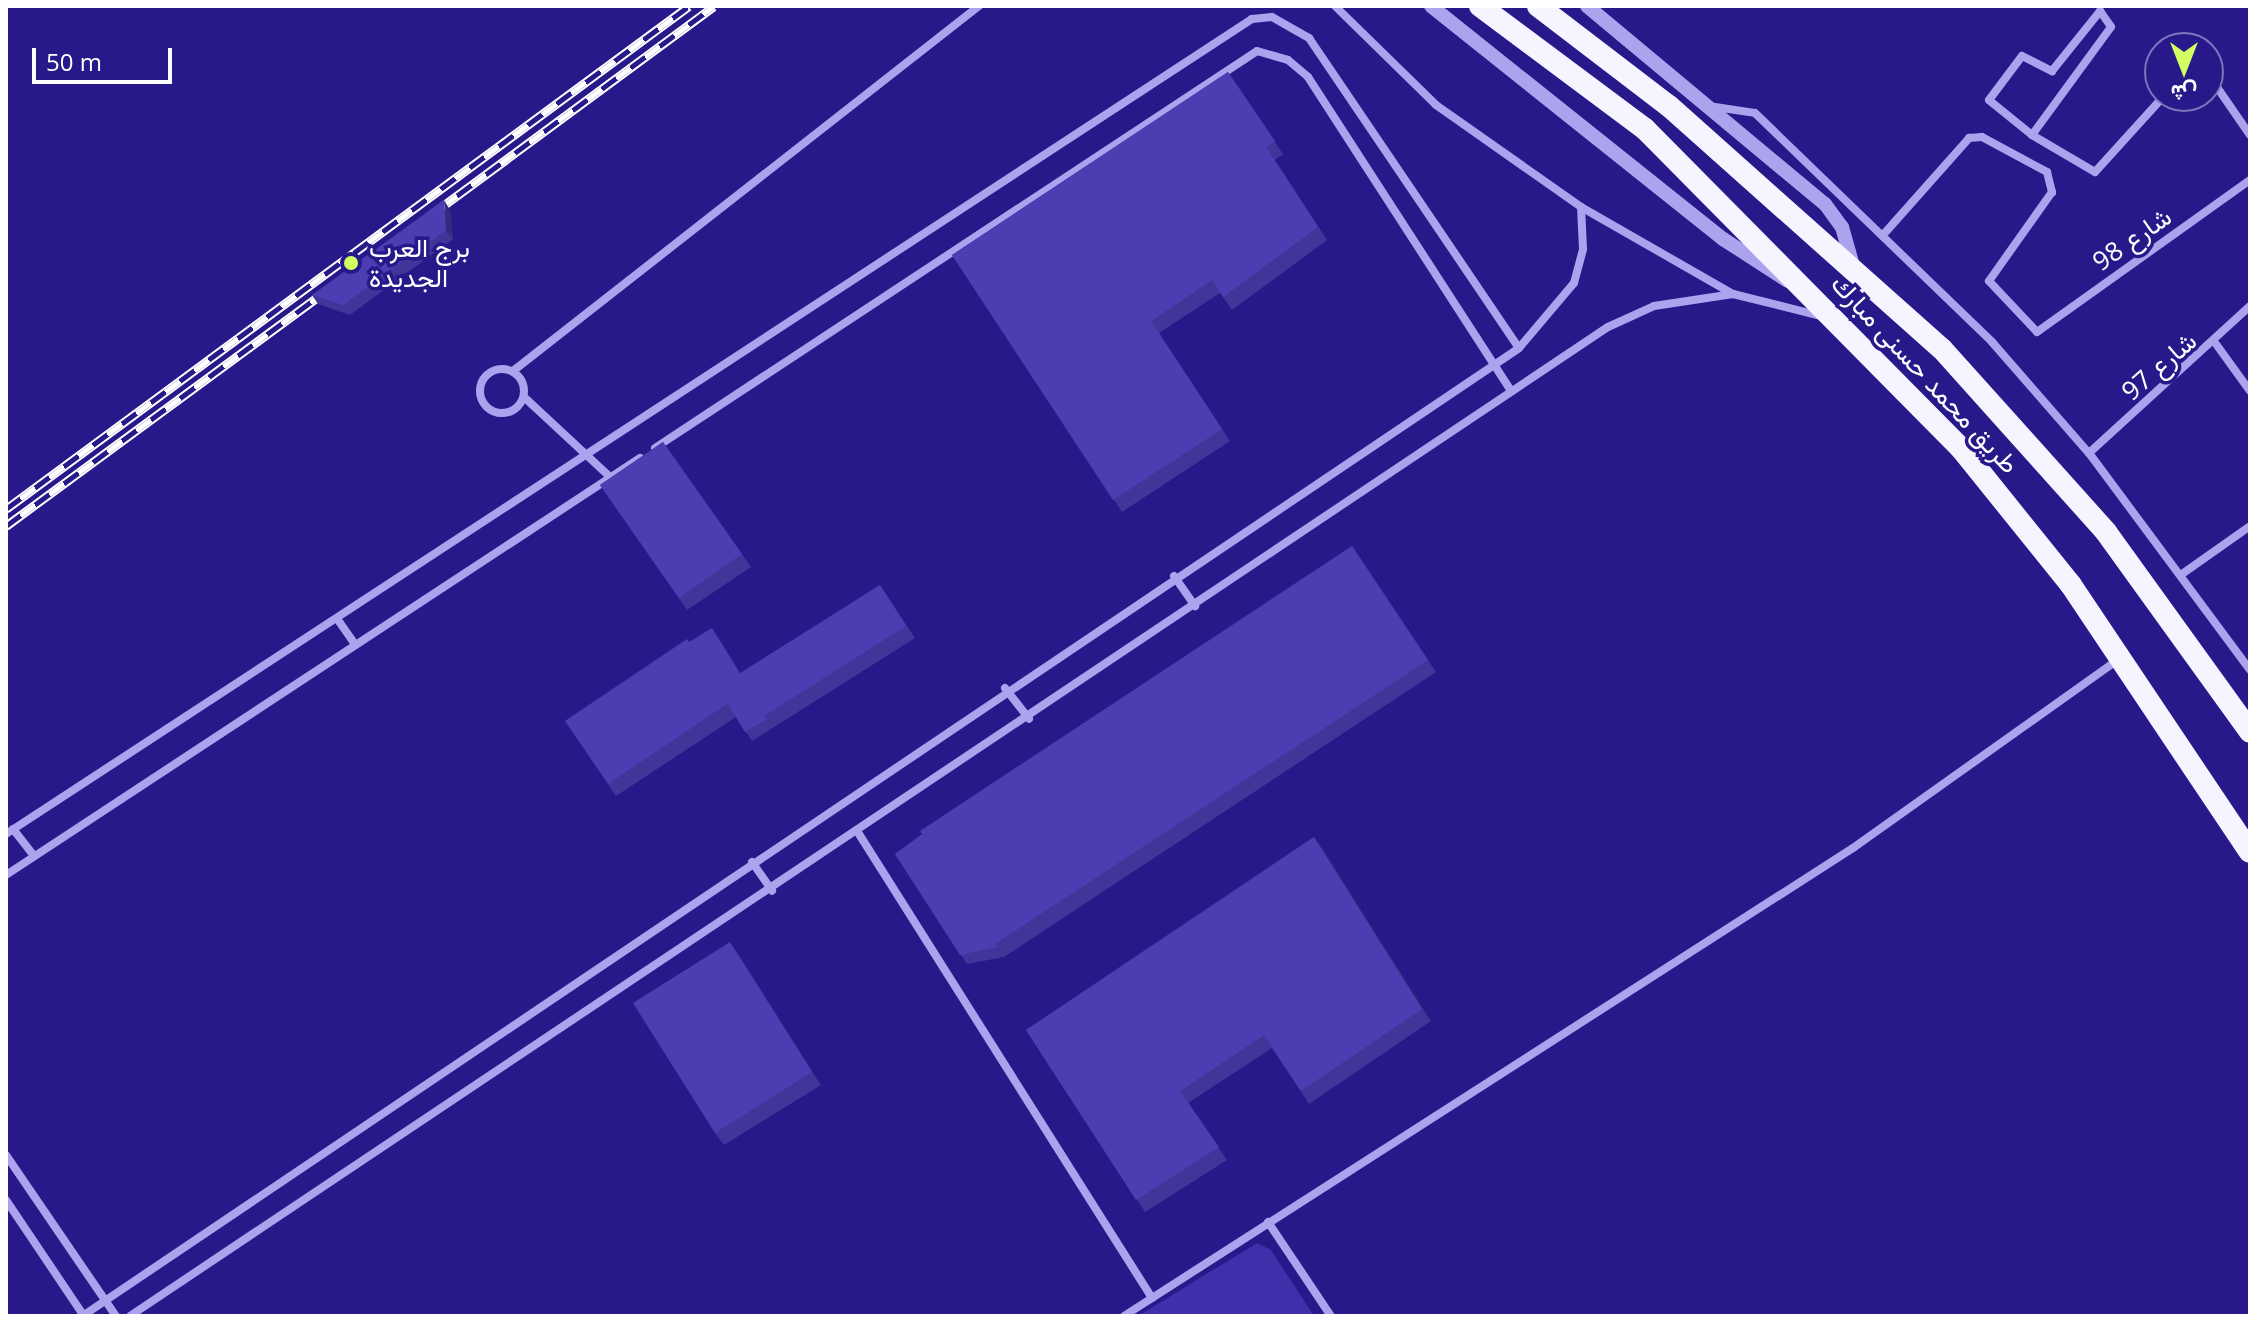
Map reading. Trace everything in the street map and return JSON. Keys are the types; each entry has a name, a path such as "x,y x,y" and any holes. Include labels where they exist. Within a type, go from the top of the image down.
{"highway":[{"name":"طريق محمد حسنى مبارك","path":"1480,6 1645,129 1837,320 2018,514 2121,658 2250,852"},
{"name":"طريق محمد حسنى مبارك","path":"1547,13 1669,106 1853,266 2027,438 2106,532 2250,732"}],"street":[{"path":"524,397 506,412 483,402 486,375 513,371 979,6"},
{"path":"1335,6 1436,105 1581,207 1733,294 1837,320"},
{"path":"1431,6 1723,239 1810,293"},
{"path":"1587,6 1715,107 1825,204 1842,227 1853,266"},
{"path":"2032,135 2111,27 2100,11 2052,72 2022,56 1989,100 2032,135 2095,172 2149,112"},
{"path":"34,856 10,831 338,620 1252,19 1272,17 1309,38 1519,348"},
{"path":"6,875 1257,51 1288,60 1308,77 1511,391"},
{"path":"2224,97 2250,135"},
{"path":"1715,107 1755,113 1992,342 2089,453 2249,665"},
{"name":"شارع 98","path":"1883,235 1969,138 1982,137 2047,172 2052,192 1989,281 2037,332 2250,180"},
{"path":"6,1200 84,1316 1005,688 1519,348 1574,283 1583,249 1581,207"},
{"path":"130,1316 859,834 1511,391 1626,317 1733,294"},
{"name":"شارع 97","path":"2089,453 2216,344 2228,320 2250,306"},
{"path":"2216,344 2250,391"},
{"path":"513,371 524,397 610,477"},
{"path":"2182,574 2250,526"},
{"path":"1174,576 1195,606"},
{"path":"338,620 355,644"},
{"path":"1124,1316 1853,848 2121,658"},
{"path":"1005,688 1029,719"},
{"path":"859,834 1152,1298"},
{"path":"752,862 772,891"},
{"path":"6,1155 116,1316"},
{"path":"1268,1222 1331,1316"}],"shaded area":[{"path":"1257,1243 1271,1250 1314,1316 1138,1316"}],"building":[{"path":"1228,72 1275,141 1266,147 1318,227 1223,297 1212,280 1151,321 1222,429 1113,500 952,255"},
{"path":"444,200 446,230 343,305 312,295"},
{"path":"663,442 742,554 679,598 600,485"},
{"path":"1352,546 1428,660 995,944 920,831"},
{"path":"880,585 906,626 764,716 739,674"},
{"path":"712,628 767,719 745,732 728,704 730,702 689,642"},
{"path":"687,639 730,702 608,784 565,721"},
{"path":"922,834 997,947 960,955 895,854"},
{"path":"1314,837 1422,1009 1301,1091 1264,1035 1180,1091 1219,1147 1136,1200 1026,1030"},
{"path":"730,942 812,1072 715,1133 633,1003"}],"railway":[{"path":"6,509 689,6"},
{"path":"428,217 714,6"},
{"path":"6,526 334,285"}],"place":[{"name":"برج العرب الجديدة","path":"351,263"}]}
